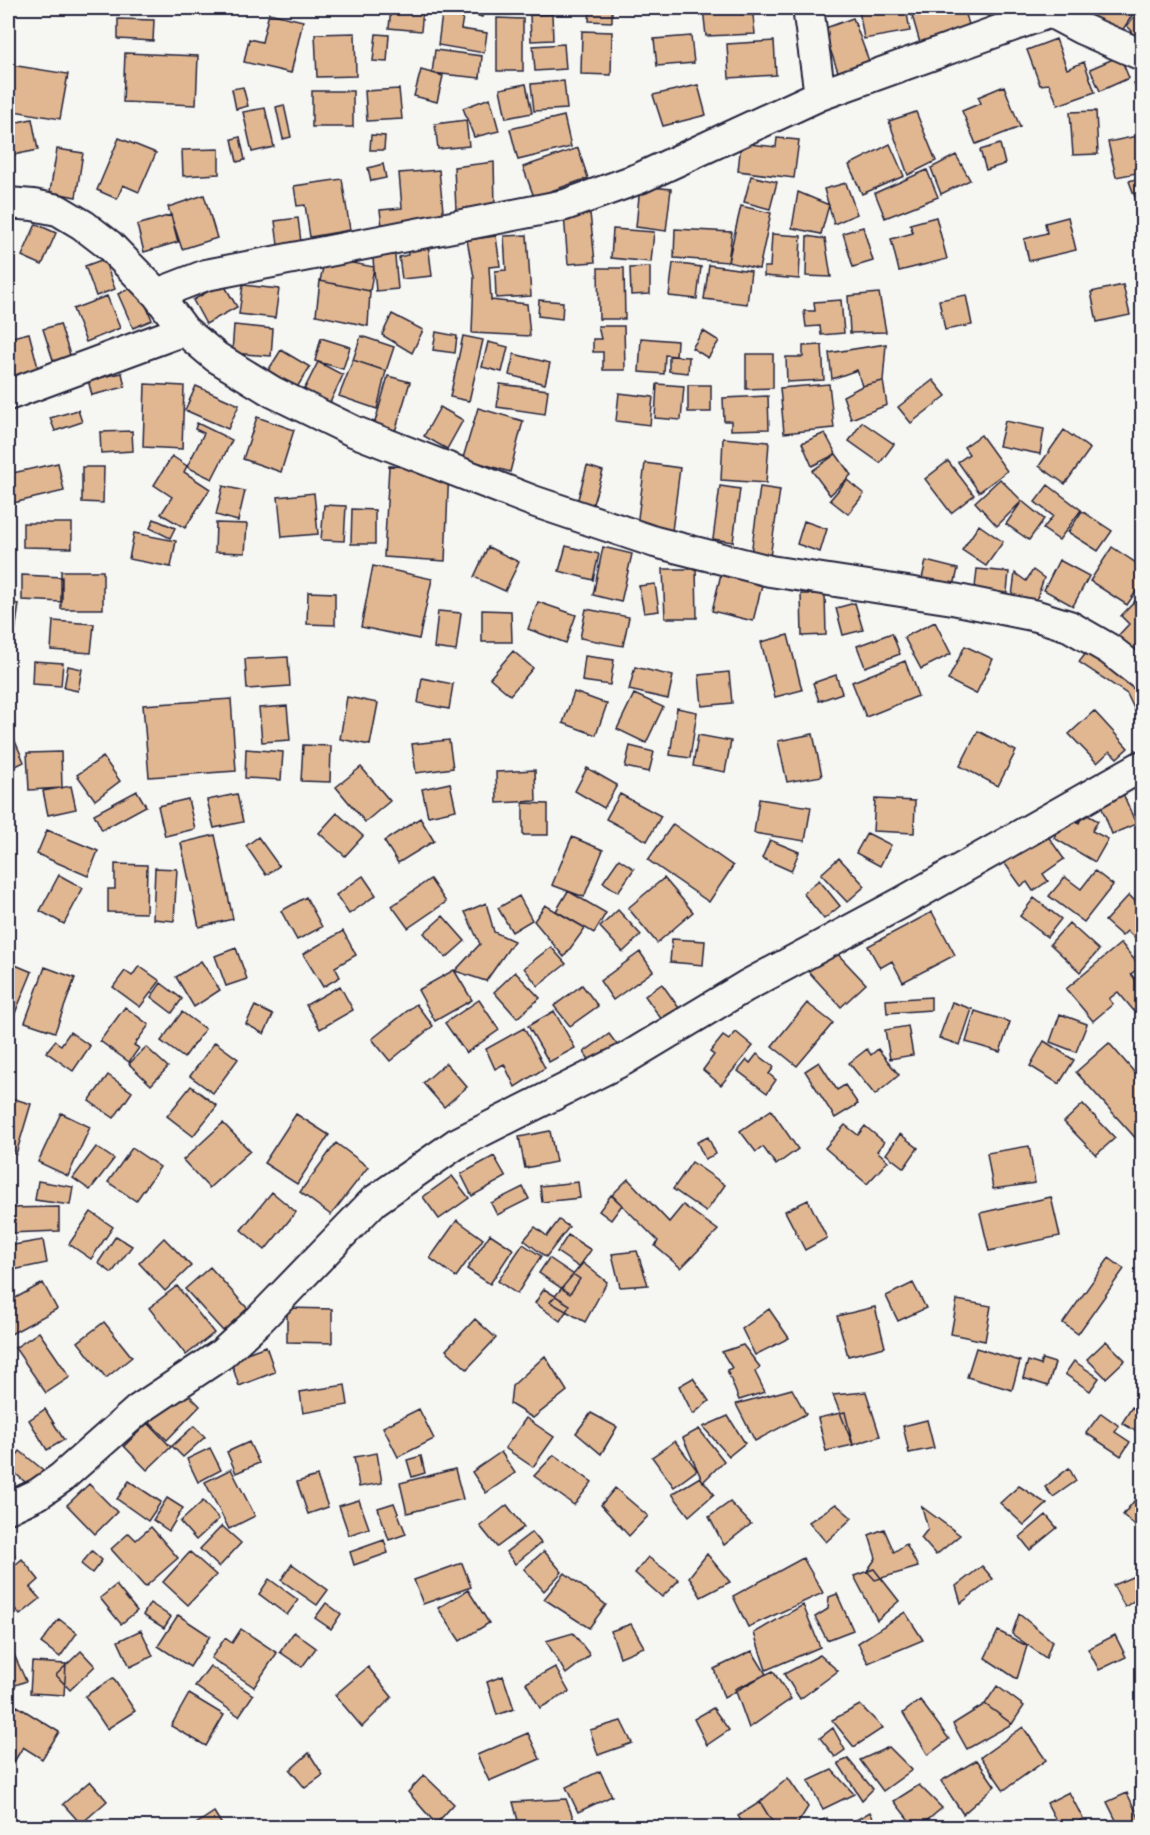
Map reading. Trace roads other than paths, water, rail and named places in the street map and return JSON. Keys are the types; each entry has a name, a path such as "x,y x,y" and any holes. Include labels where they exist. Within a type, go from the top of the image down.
{"street":[{"path":"808,8 820,95"},
{"path":"157,294 206,275 565,205 630,182 820,95 1057,10 1143,55"},
{"path":"8,203 58,210 83,225 109,245 157,294 184,330 216,357 273,392 353,431 533,501 656,542 770,571 953,599 1036,616 1068,626 1109,649 1143,675"},
{"path":"8,395 184,330"},
{"path":"8,1508 38,1494 61,1478 138,1410 222,1354 374,1201 456,1144 625,1059 727,997 882,914 1143,766"}]}
